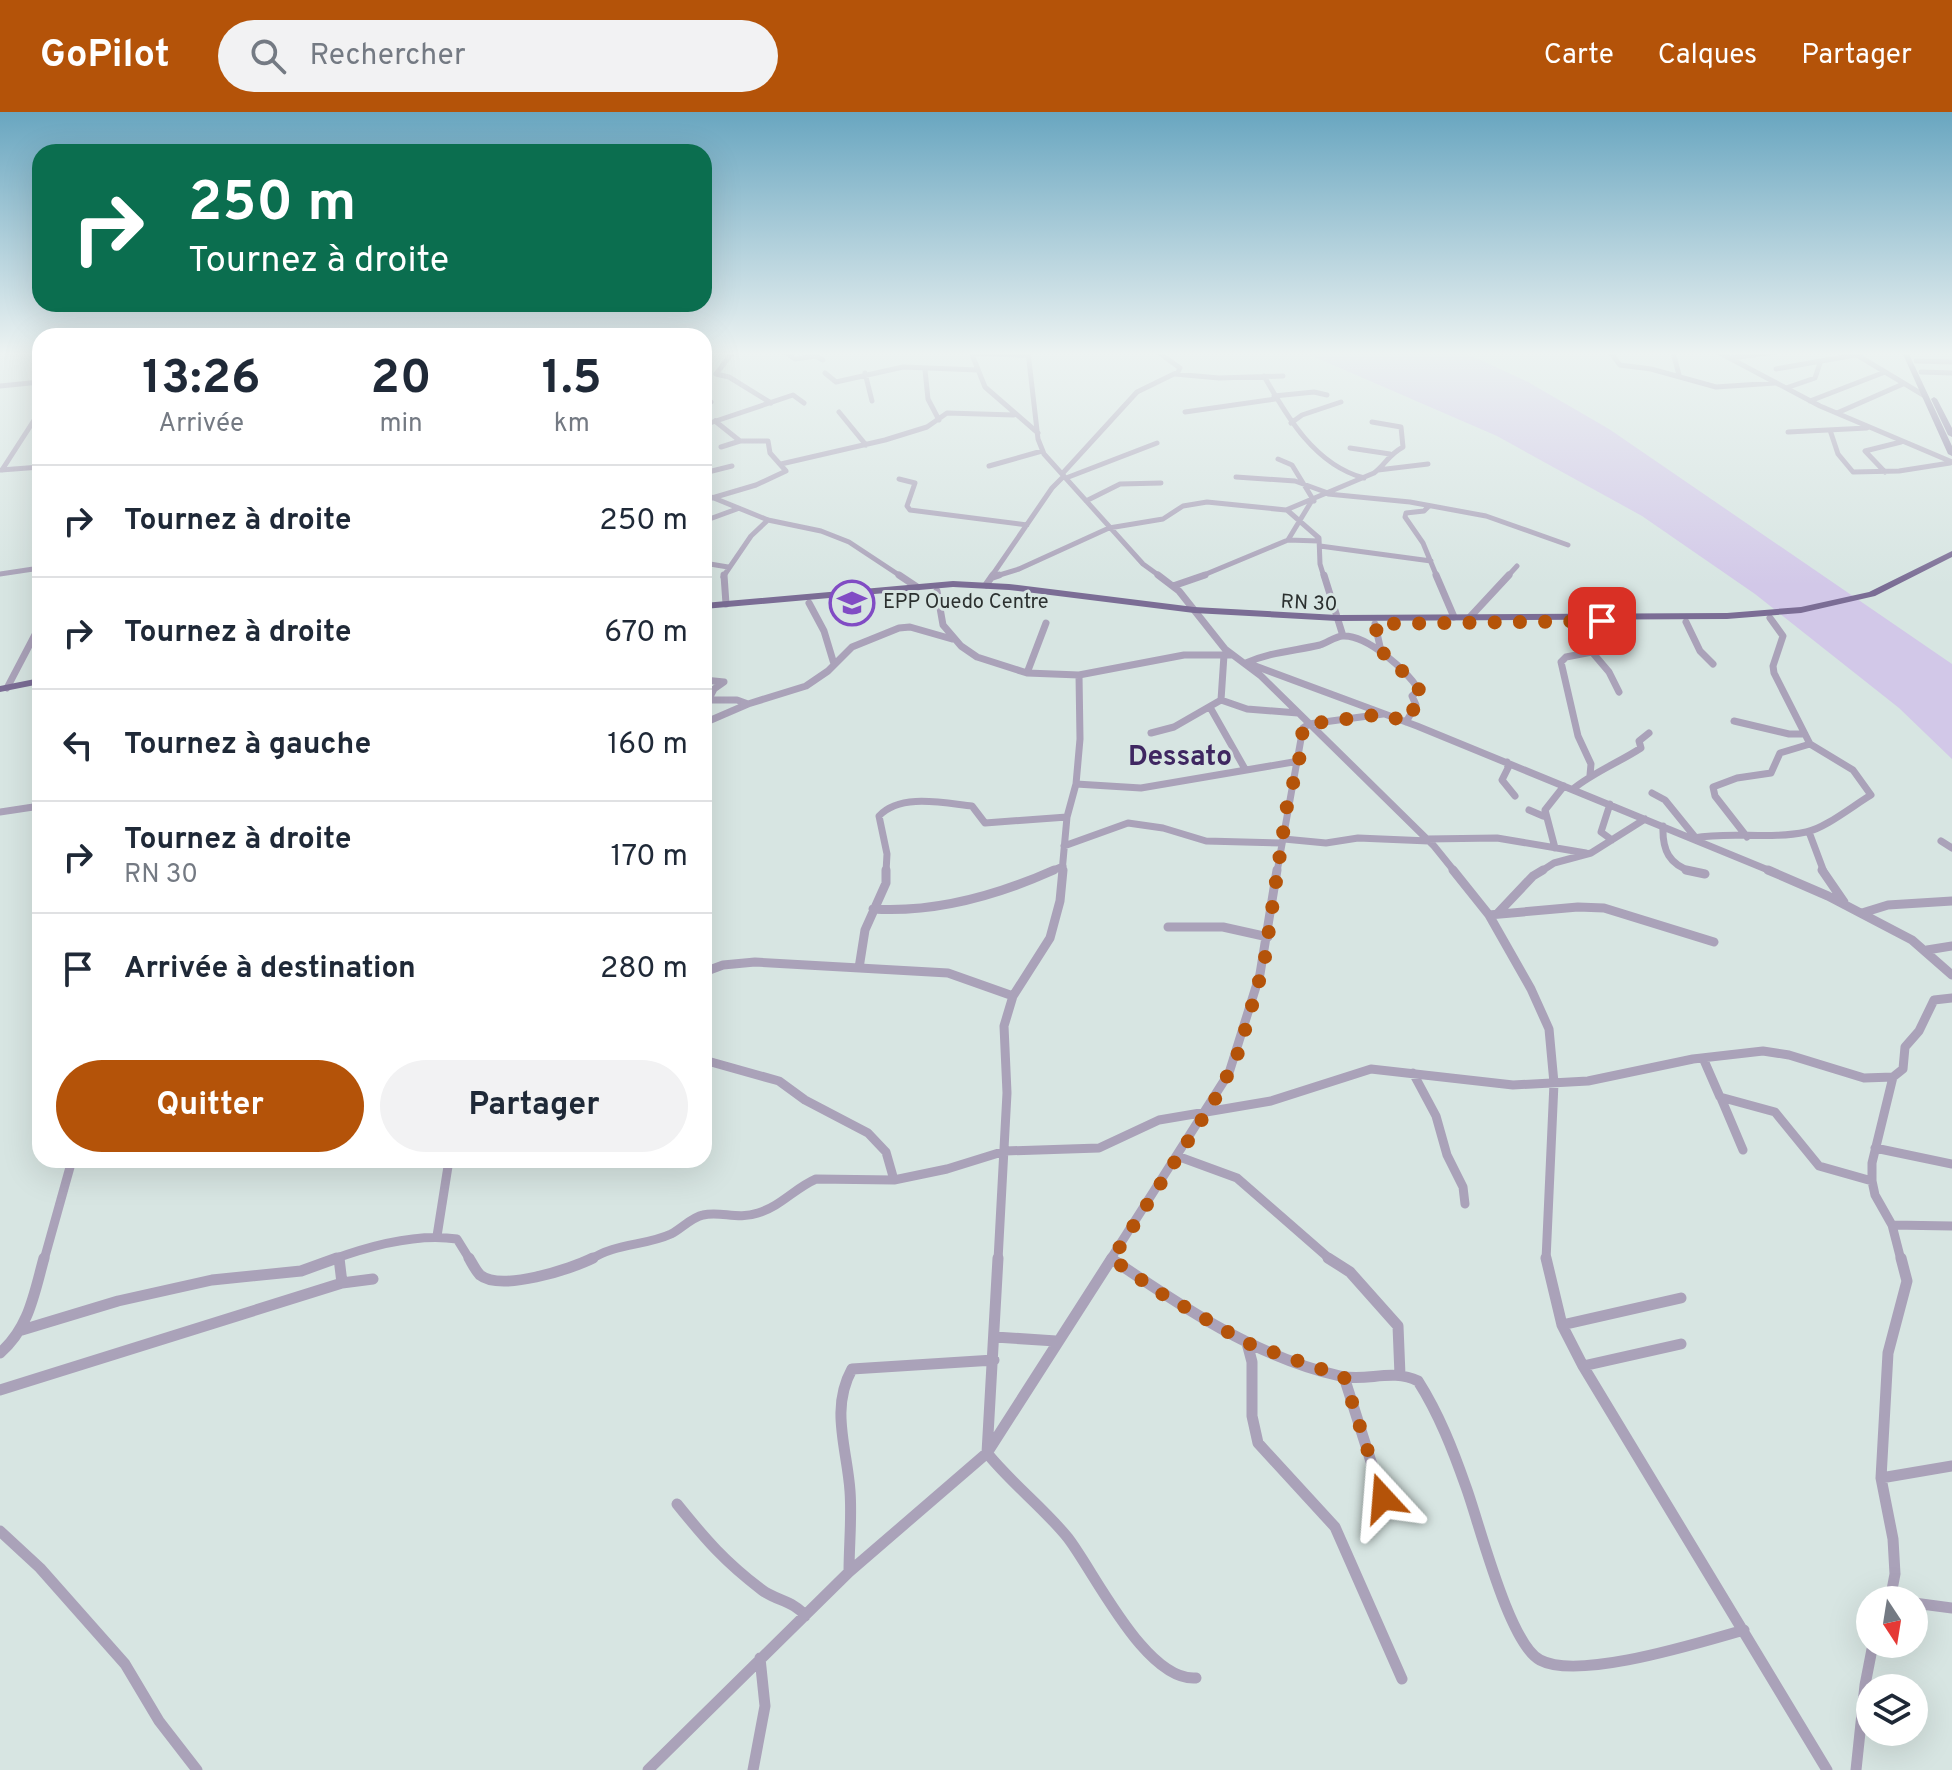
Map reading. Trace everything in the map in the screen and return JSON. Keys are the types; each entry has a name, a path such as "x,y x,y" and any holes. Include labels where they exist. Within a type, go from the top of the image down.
{"main road":[{"name":"RN 30","path":"1338,621 1454,617 1727,616 1801,610 1872,594 1952,554"},
{"name":"RN 30","path":"712,609 937,591 1008,592 1196,613 1375,624 1686,622 1770,618 1840,609 1879,598 1952,562"},
{"name":"RN 30","path":"712,607 917,587 986,585 1196,613"},
{"path":"2,691 32,685"}],"street":[{"path":"1,470 28,429"},
{"path":"725,429 740,441"},
{"path":"853,429 866,445"},
{"path":"781,464 866,445 912,429"},
{"path":"1033,429 1038,433"},
{"path":"1038,429 1042,451 1143,564 1173,586 1228,655 1221,700 1211,709 1191,715 1174,727 1151,733"},
{"path":"986,585 1052,488 1105,429"},
{"path":"1295,429 1316,452 1359,479"},
{"path":"1380,468 1391,454 1403,447 1402,429"},
{"path":"1788,432 1856,429"},
{"path":"1873,429 1952,462"},
{"path":"1941,429 1952,454"},
{"path":"1830,430 1838,454 1853,472 1885,472 1952,462"},
{"path":"712,498 786,471 770,453 768,441 740,441 721,447"},
{"path":"1885,472 1865,451 1902,442"},
{"path":"1064,476 1157,443"},
{"path":"1350,448 1391,454"},
{"path":"989,466 1042,451"},
{"path":"1363,452 1380,468"},
{"path":"1278,459 1292,465 1313,502"},
{"path":"993,577 1019,569 1109,528 1163,519 1177,508 1195,503 1286,510 1313,502 1380,468 1428,464"},
{"path":"712,471 732,466"},
{"path":"1,470 32,468"},
{"path":"1236,477 1266,477 1305,484 1327,493 1429,506 1509,522 1546,539 1568,545"},
{"path":"899,479 916,484 907,506 910,510 1027,525"},
{"path":"1086,501 1120,484 1161,483"},
{"path":"712,500 768,520 821,531 849,542 917,587"},
{"path":"1288,540 1313,502"},
{"path":"1429,506 1424,511 1405,515 1417,531 1454,617"},
{"path":"712,518 737,509"},
{"path":"1286,510 1317,535 1320,564 1343,636"},
{"path":"726,604 723,576 751,536 768,520"},
{"path":"1173,586 1230,566 1288,540 1431,561"},
{"path":"712,564 728,567"},
{"path":"1470,617 1517,566"},
{"path":"0,574 32,569"},
{"path":"937,591 942,622 955,640 977,657 1027,673 1079,675 1184,655 1228,655 1406,722 1695,838 1862,913 1927,950 1952,975"},
{"path":"809,603 824,631 834,664"},
{"path":"1695,838 1715,834 1747,837 1809,832 1871,795 1853,770 1810,744 1804,734 1797,714 1774,673 1773,666 1783,636 1770,618"},
{"path":"1574,621 1619,692"},
{"path":"1686,622 1702,656 1713,664"},
{"path":"1027,673 1046,623"},
{"path":"1375,624 1381,651"},
{"path":"712,720 748,704 806,686 852,647 903,627 955,640"},
{"path":"1246,663 1272,651 1313,648 1343,636 1381,651 1419,690 1412,696 1416,705 1406,722"},
{"path":"2,691 32,639"},
{"path":"1590,775 1591,764 1578,736 1561,662 1566,657 1592,652"},
{"path":"1246,663 1428,840 1493,915 1549,1029 1554,1083 1546,1265 1562,1325 1583,1366 1827,1770"},
{"path":"1079,675 1080,739 1076,784 1067,817 1060,901 1050,938 1013,996 1004,1026 1007,1093 1005,1151 987,1453 1020,1493 1067,1537 1124,1625 1171,1673 1182,1679 1196,1678"},
{"path":"712,681 724,682 712,692"},
{"path":"712,700 748,704"},
{"path":"1221,700 1247,709 1298,713"},
{"path":"1211,709 1245,769"},
{"path":"648,1770 849,1572 987,1453 1229,1073 1249,1022 1264,964 1287,806 1299,761 1303,728 1309,724 1383,714"},
{"path":"1734,721 1789,734 1804,734"},
{"path":"1555,848 1543,816 1547,801 1590,775 1614,766 1641,748 1639,741 1649,733"},
{"path":"1747,837 1715,796 1713,787 1737,778 1771,773 1780,753 1810,744"},
{"path":"1076,784 1141,788 1299,761"},
{"path":"1507,762 1508,768 1502,780 1515,796"},
{"path":"1652,793 1665,800 1695,838"},
{"path":"859,968 865,930 887,876 886,846 879,816 884,808 901,803 972,806 985,823 1067,817"},
{"path":"1610,804 1601,832 1612,840"},
{"path":"0,812 32,807"},
{"path":"1529,810 1543,816"},
{"path":"1676,814 1662,846 1675,865 1685,871 1705,874"},
{"path":"1493,915 1533,876 1554,863 1591,853 1645,819"},
{"path":"1064,846 1128,823 1163,828 1206,841 1326,843 1358,838 1497,838 1591,853"},
{"path":"1809,832 1819,865 1846,905"},
{"path":"1941,841 1952,848"},
{"path":"873,909 907,911 1008,890 1063,866"},
{"path":"1862,913 1888,905 1952,901"},
{"path":"1493,915 1578,907 1604,908 1714,942"},
{"path":"1168,927 1223,927 1268,937"},
{"path":"1927,950 1952,946"},
{"path":"712,969 755,962 948,973 1013,996"},
{"path":"22,1330 137,1296 235,1276 301,1271 339,1257 437,1236 457,1239 480,1275 522,1280 590,1260 606,1249 669,1235 703,1215 736,1218 757,1214 781,1204 816,1179 894,1180 947,1169 1005,1151 1099,1148 1159,1120 1271,1101 1363,1070 1494,1084 1554,1083 1588,1081 1703,1058 1763,1051 1807,1059 1864,1078 1893,1077 1903,1069 1905,1047 1919,1031 1934,1000 1952,998"},
{"path":"1703,1058 1743,1150"},
{"path":"712,1062 779,1081 805,1100 868,1133 886,1152 894,1180"},
{"path":"1413,1073 1436,1116 1447,1155 1463,1187 1465,1204"},
{"path":"1893,1077 1875,1148 1872,1181 1875,1195 1892,1225 1907,1281 1888,1353 1881,1478 1893,1539 1895,1586"},
{"path":"1720,1097 1775,1112 1819,1166 1872,1181"},
{"path":"1875,1148 1952,1164"},
{"path":"1177,1156 1237,1178 1329,1259 1350,1272 1398,1326 1400,1375"},
{"path":"0,1353 22,1330 70,1168"},
{"path":"437,1236 448,1168"},
{"path":"1892,1225 1952,1226"},
{"path":"339,1257 342,1283"},
{"path":"1112,1259 1157,1291 1247,1343 1344,1377 1400,1375 1418,1381 1432,1406 1467,1489 1508,1610 1533,1656 1549,1663 1607,1662 1659,1654 1744,1630"},
{"path":"0,1390 342,1283 373,1279"},
{"path":"1562,1325 1681,1298"},
{"path":"995,1337 1056,1341"},
{"path":"1247,1343 1252,1362 1252,1416 1258,1443 1335,1527 1402,1679"},
{"path":"1583,1366 1681,1344"},
{"path":"849,1572 850,1492 839,1412 840,1394 846,1377 852,1369 864,1366 994,1360"},
{"path":"1344,1377 1388,1515"},
{"path":"1881,1478 1952,1466"},
{"path":"677,1504 718,1555 766,1593 801,1610 805,1616"},
{"path":"0,1531 40,1568 125,1664 159,1721 197,1770"},
{"path":"1928,1605 1952,1608"},
{"path":"753,1770 765,1706 760,1658"},
{"path":"1856,1770 1870,1658"}],"shaded area":[{"path":"1482,429 1610,429 1952,664 1952,759 1899,708 1755,594 1642,516"}],"place":[{"name":"EPP Ouedo Centre","path":"852,603"}],"district":[{"name":"Dessato","path":"1180,758"}],"route":[{"path":"1383,1498 1344,1377 1289,1361 1247,1343 1157,1291 1112,1259 1219,1093 1239,1051 1254,1008 1264,964 1287,806 1299,761 1303,728 1309,724 1383,714 1406,722 1416,705 1412,696 1419,690 1417,685 1381,651 1375,624 1602,621"}]}
